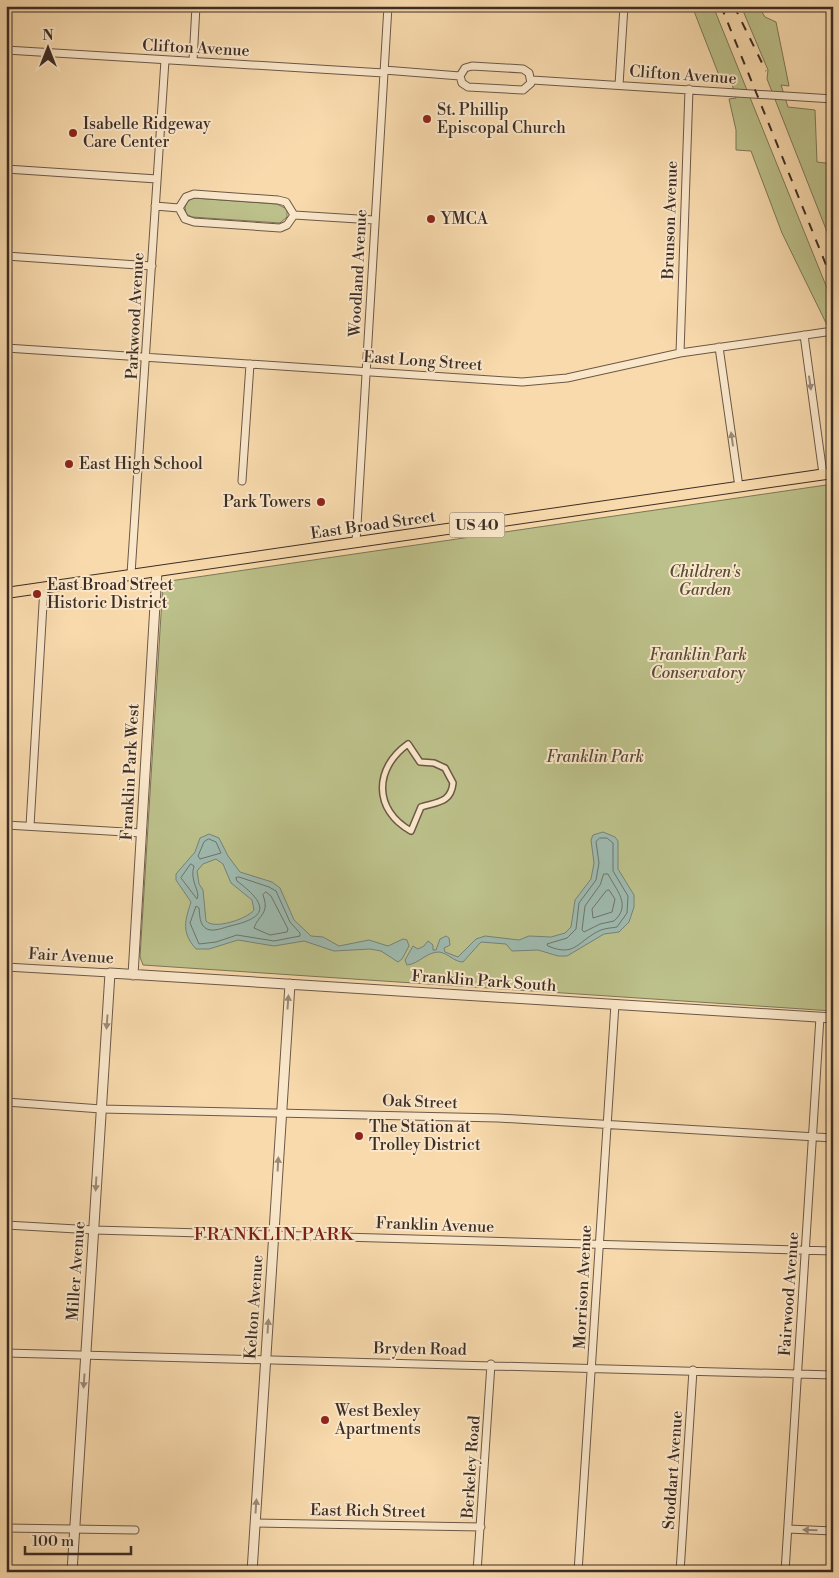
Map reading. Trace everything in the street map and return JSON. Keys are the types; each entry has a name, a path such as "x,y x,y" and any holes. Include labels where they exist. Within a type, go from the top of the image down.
{"main road":[{"name":"East Broad Street","path":"6,593 828,474"}],"street":[{"path":"192,61 196,6"},
{"name":"Woodland Avenue","path":"356,542 388,6"},
{"path":"619,85 624,6"},
{"name":"Clifton Avenue","path":"6,50 460,76"},
{"name":"Parkwood Avenue","path":"132,574 165,60"},
{"name":"Clifton Avenue","path":"472,66 523,69 529,73 532,80 529,86 523,90 481,88 464,86 460,76 465,68 472,66"},
{"name":"Clifton Avenue","path":"532,80 833,99"},
{"name":"Brunson Avenue","path":"680,353 689,89"},
{"path":"6,169 157,179"},
{"path":"194,194 278,200 286,202 294,215 287,225 280,228 194,222 185,219 179,208 181,202 194,194"},
{"path":"155,206 179,208"},
{"path":"294,215 374,220"},
{"path":"6,256 152,266"},
{"name":"East Long Street","path":"6,348 509,382 540,382 574,377 680,353 833,331"},
{"path":"804,335 828,474"},
{"path":"719,347 739,487"},
{"path":"242,482 250,364"},
{"name":"Franklin Park West","path":"134,975 157,571"},
{"path":"30,826 44,587"},
{"path":"408,744 420,762 445,768 453,783 453,789 447,799 422,808 411,831 392,816 384,800 383,785 390,759 408,744"},
{"path":"6,825 142,833"},
{"name":"Fair Avenue","path":"6,967 134,975"},
{"name":"Miller Avenue","path":"72,1572 110,973"},
{"name":"Franklin Park South","path":"134,975 833,1018"},
{"name":"Kelton Avenue","path":"252,1572 290,984"},
{"name":"Morrison Avenue","path":"578,1572 615,1004"},
{"name":"Fairwood Avenue","path":"785,1572 820,1017"},
{"name":"Oak Street","path":"6,1102 101,1108 498,1118 833,1138"},
{"name":"Franklin Avenue","path":"6,1225 94,1230 833,1251"},
{"name":"Bryden Road","path":"6,1353 491,1364 833,1375"},
{"name":"Berkeley Road","path":"477,1572 491,1364"},
{"name":"Stoddart Avenue","path":"680,1572 693,1370"},
{"name":"East Rich Street","path":"255,1523 480,1527"},
{"path":"6,1528 135,1530"},
{"path":"788,1529 833,1531"}],"green space":[{"path":"692,6 713,6 833,303 833,323 827,325 782,233 751,151 736,150 736,130 729,99 736,98 732,84 722,83"},
{"path":"741,6 758,6 765,17 776,22 789,86 781,85 788,107 815,110 817,162 833,164 833,247 767,79 768,70"},
{"path":"193,198 277,204 287,209 287,217 280,223 192,217 186,214 185,207 188,201"},
{"name":"Franklin Park","path":"833,484 833,1011 143,965 140,957 163,582"}],"water":[{"path":"603,832 615,837 618,841 618,869 634,895 634,907 629,922 619,932 604,934 567,956 558,956 538,950 512,951 506,944 481,942 463,962 439,952 430,954 415,963 407,965 405,960 413,946 418,949 428,941 433,945 433,950 436,950 440,939 446,936 449,938 450,945 444,948 445,952 458,957 476,939 485,936 519,940 529,936 551,937 565,933 571,927 575,900 591,879 594,863 591,840 593,835"},
{"path":"209,834 219,838 228,856 240,872 272,882 280,888 294,920 311,936 323,937 339,946 369,940 388,946 403,939 407,940 409,946 402,959 398,962 381,951 370,949 334,951 304,941 274,946 238,940 209,949 196,949 186,932 187,915 191,902 176,880 176,874 195,852 200,838","holes":["216,859 223,864 231,883 252,900 254,910 238,920 223,924 210,923 206,921 203,890 199,884 197,871 203,864"]}],"railway":[{"path":"721,6 833,282"},
{"path":"734,6 766,71"}],"place":[{"name":"St. Phillip Episcopal Church","path":"427,119"},
{"name":"Isabelle Ridgeway Care Center","path":"73,133"},
{"name":"YMCA","path":"431,219"},
{"name":"East High School","path":"69,464"},
{"name":"Park Towers","path":"321,502"},
{"name":"East Broad Street Historic District","path":"37,594"},
{"name":"The Station at Trolley District","path":"359,1136"},
{"name":"West Bexley Apartments","path":"325,1420"}],"district":[{"name":"FRANKLIN PARK","path":"274,1234"}],"park label":[{"name":"Children's Garden","path":"705,581"},
{"name":"Franklin Park Conservatory","path":"698,664"}]}
